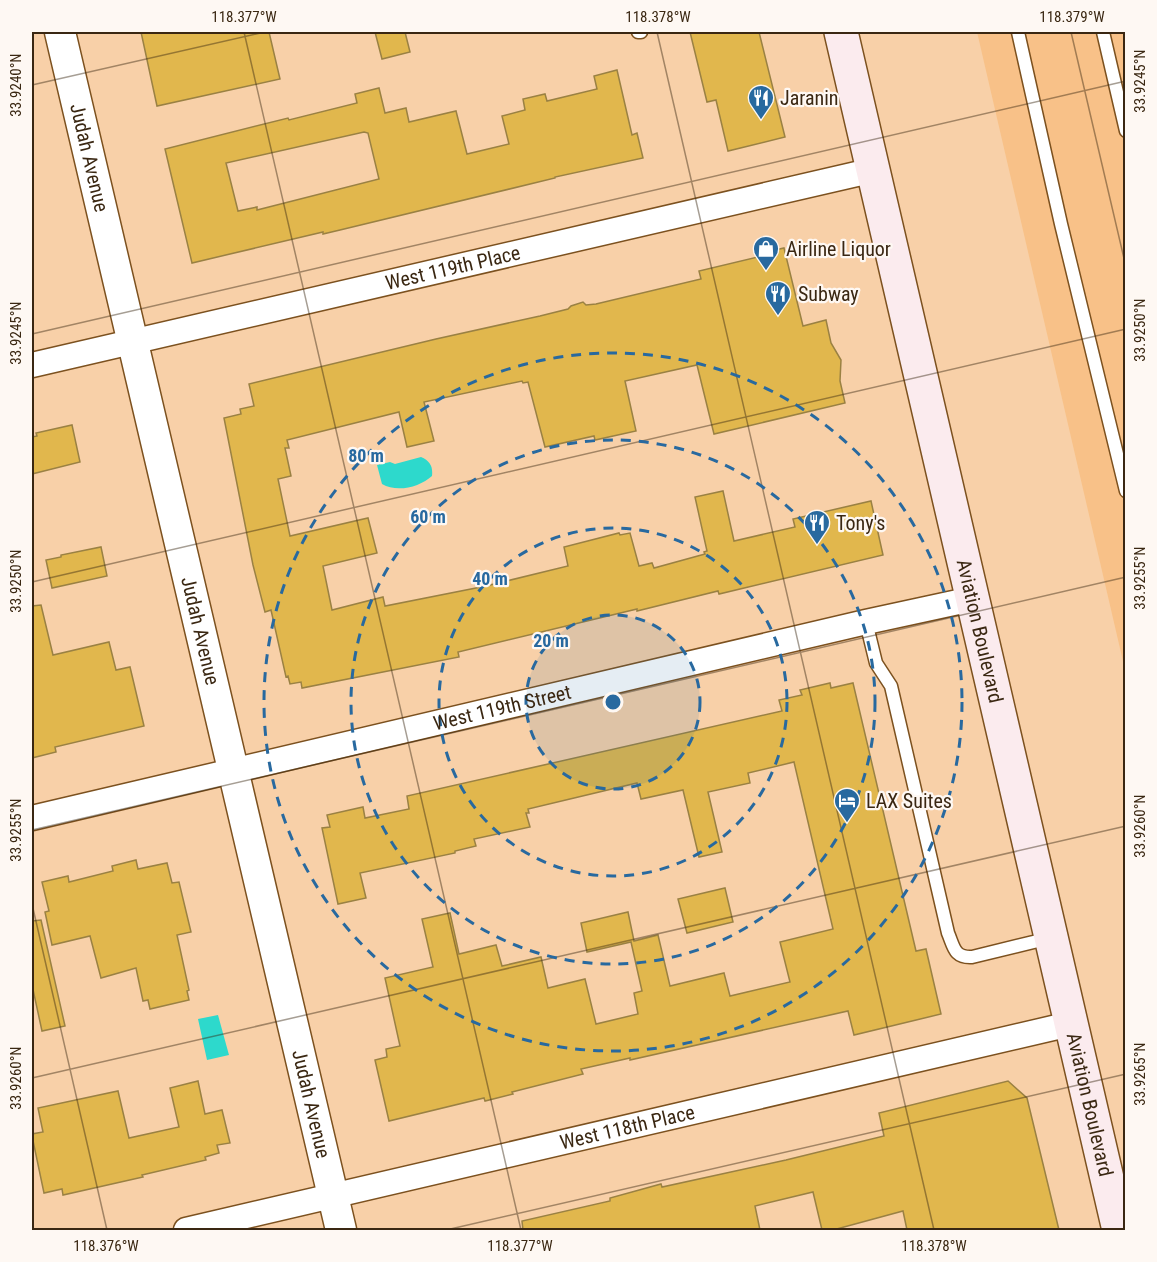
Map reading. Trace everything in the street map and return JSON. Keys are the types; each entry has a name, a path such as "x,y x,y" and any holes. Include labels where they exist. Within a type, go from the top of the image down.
{"main road":[{"name":"Aviation Boulevard","path":"841,32 1119,1230"}],"street":[{"name":"Judah Avenue","path":"60,32 341,1230"},
{"name":"West 119th Place","path":"32,365 874,170"},
{"name":"West 119th Street","path":"32,818 972,599"},
{"name":"West 118th Place","path":"186,1230 1070,1023"}],"lane":[{"path":"1018,32 1125,491"},
{"path":"1103,32 1125,131"},
{"path":"866,622 876,663 891,686 948,933 958,955 972,957 1050,938"}],"shaded area":[{"path":"977,32 1125,32 1125,670"}],"water":[{"path":"421,457 429,462 431,467 432,476 427,480 415,486 401,488 382,484 377,465 390,462 395,464"},
{"path":"218,1015 229,1055 207,1060 198,1019"}],"building":[{"path":"141,32 269,32 280,79 157,106"},
{"path":"375,32 405,32 410,52 382,59"},
{"path":"690,32 759,32 785,137 728,151 716,100 707,102"},
{"path":"617,70 632,135 637,133 643,158 192,263 165,149 357,103 355,94 379,88 385,113 406,108 409,122 456,111 467,154 509,144 502,116 525,110 523,99 545,94 547,101 597,89 594,76","holes":["364,132 368,133 379,179 257,210 257,207 238,211 226,163"]},
{"path":"784,248 803,326 826,320 831,343 841,360 840,381 845,403 714,434 697,365 625,381 636,431 595,440 594,436 545,447 528,382 523,383 522,381 424,402 434,441 407,447 399,412 287,440 289,448 285,448 291,476 278,479 290,536 368,518 377,553 323,566 332,610 383,597 385,606 486,586 568,566 564,547 619,533 620,535 630,533 639,566 652,563 654,568 705,554 704,552 707,551 695,497 723,491 734,541 795,527 793,519 871,501 883,555 719,594 718,591 637,611 637,609 458,652 459,657 302,688 301,682 290,684 288,676 286,677 271,610 265,612 253,565 224,418 241,414 240,409 254,406 249,384 540,316 568,309 583,302 586,305 596,304 701,279 699,271 758,257 758,254"},
{"path":"72,425 80,462 32,474 32,437 37,436 36,433"},
{"path":"101,547 107,576 52,588 46,560"},
{"path":"41,605 53,655 109,642 116,670 130,667 144,726 55,747 56,752 32,758 32,606"},
{"path":"830,683 831,688 853,683 916,951 926,949 941,1014 854,1035 848,1011 581,1069 583,1074 512,1092 513,1094 485,1101 484,1098 389,1121 375,1060 387,1057 386,1049 400,1046 385,978 433,967 422,919 450,913 459,954 496,945 502,966 541,957 548,988 585,979 596,1024 638,1014 634,993 642,991 631,942 587,952 581,923 628,912 634,941 658,935 670,986 724,973 730,996 790,982 780,942 833,929 794,762 748,773 750,783 708,792 722,852 699,857 683,790 641,799 637,783 528,809 529,813 526,813 530,827 474,839 476,846 455,851 455,853 360,873 366,898 338,904 322,828 330,827 327,815 363,807 365,818 409,809 407,796 782,711 779,700 802,695 800,690"},
{"path":"136,860 138,869 167,863 172,883 179,882 191,932 177,935 189,990 187,991 189,1000 150,1009 148,1000 143,1001 136,968 101,978 90,936 52,945 45,912 49,911 42,882 68,876 69,882 113,871 112,866"},
{"path":"725,888 733,922 687,933 678,899"},
{"path":"41,920 65,1026 42,1031 32,985 32,921"},
{"path":"198,1081 205,1114 222,1110 230,1143 217,1145 219,1153 205,1157 206,1160 142,1175 143,1177 63,1195 62,1189 44,1193 32,1136 32,1134 43,1132 38,1108 118,1091 129,1138 179,1127 170,1088"},
{"path":"1008,1081 1027,1098 1059,1230 907,1230 903,1211 833,1230 822,1230 813,1192 755,1206 760,1230 523,1230 522,1221 610,1201 610,1198 661,1184 662,1187 884,1136 879,1113"}],"place":[{"name":"Jaranin","path":"761,121"},
{"name":"Airline Liquor","path":"766,272"},
{"name":"Subway","path":"778,317"},
{"name":"Tony's","path":"817,546"},
{"name":"LAX Suites","path":"847,824"}]}
